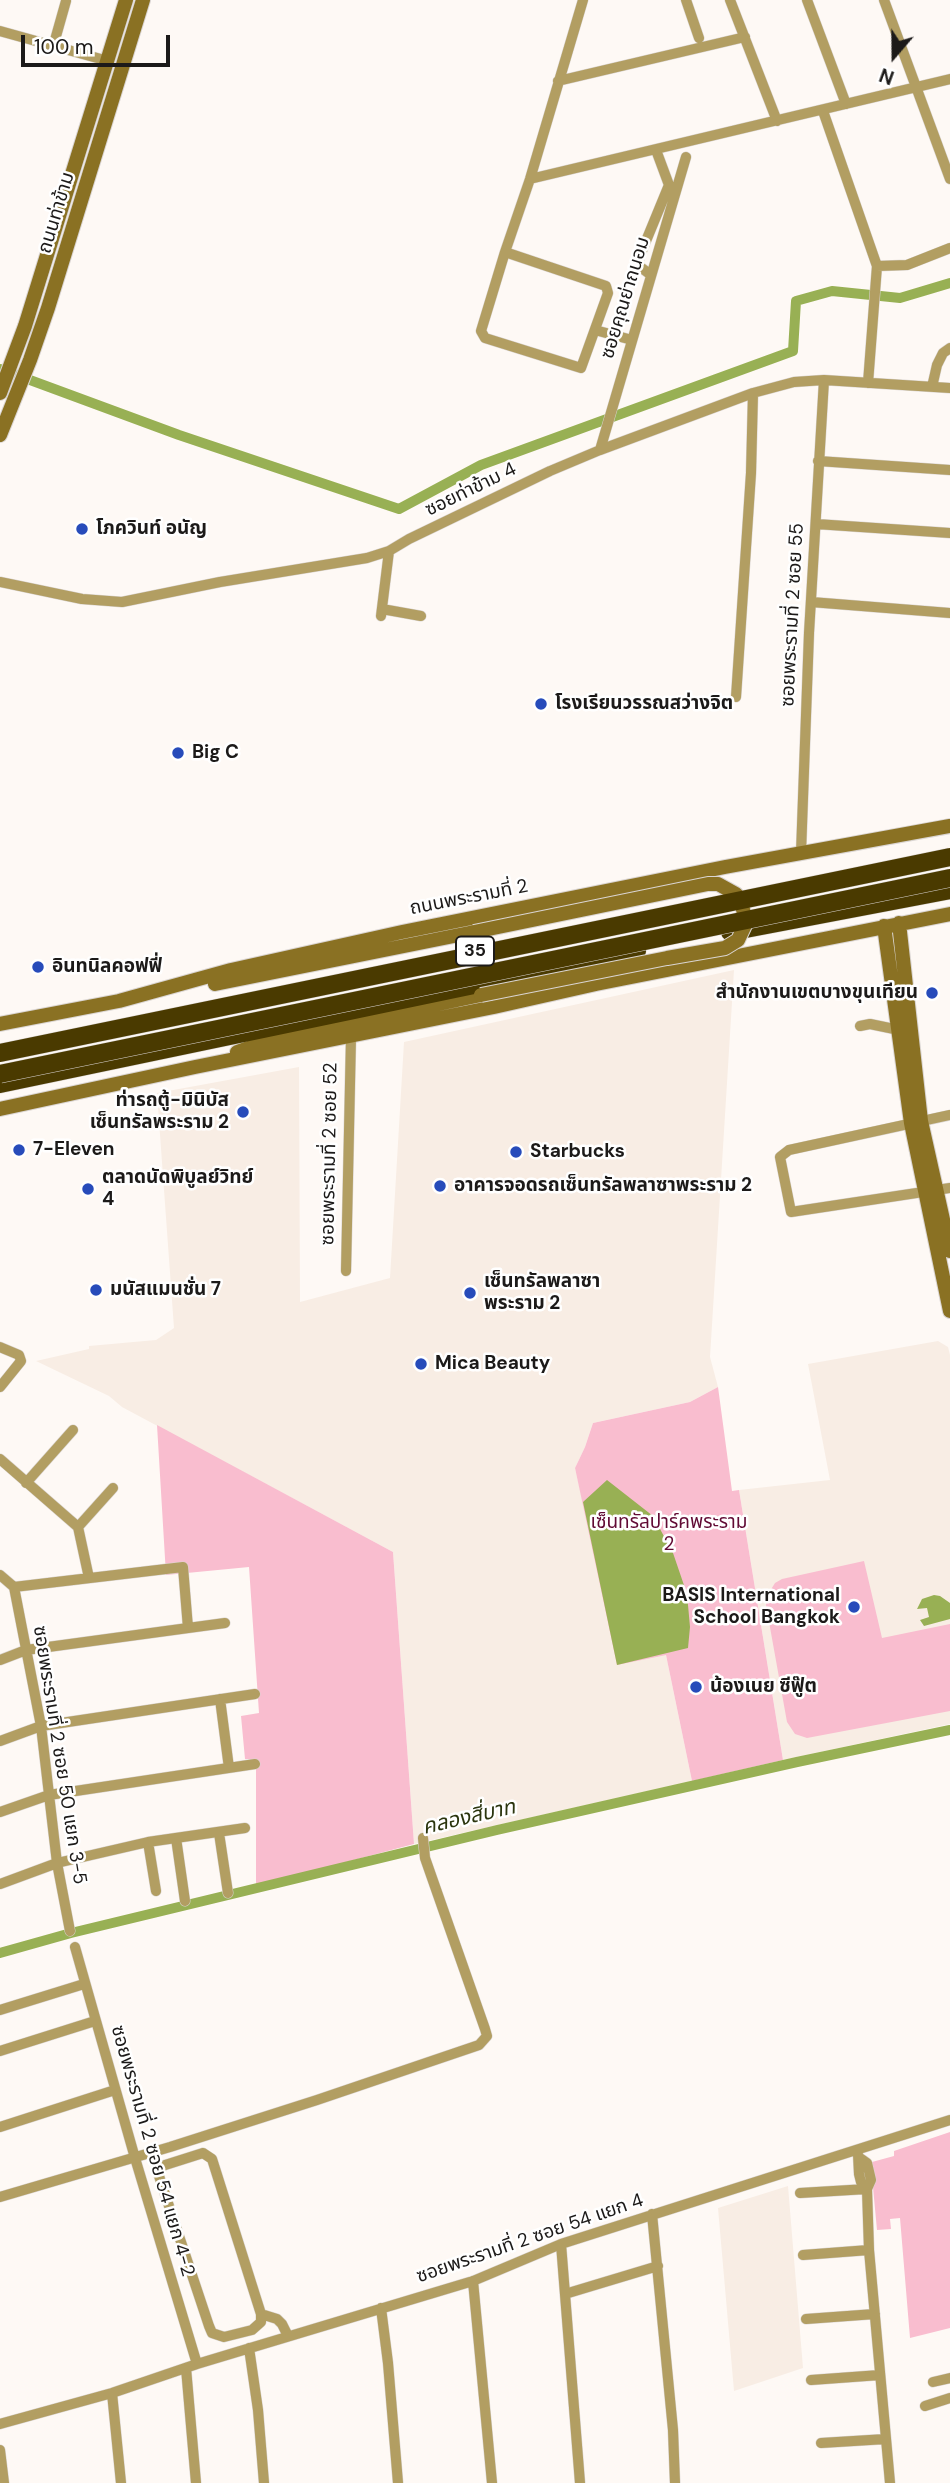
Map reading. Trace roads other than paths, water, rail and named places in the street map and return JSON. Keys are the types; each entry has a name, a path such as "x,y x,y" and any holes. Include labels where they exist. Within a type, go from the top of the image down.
{"highway":[{"name":"35","path":"0,1051 950,852"},
{"path":"0,1051 950,857"},
{"path":"0,1074 950,878"},
{"name":"35","path":"0,1084 723,933 950,890"}],"main road":[{"name":"ถนนท่าข้าม","path":"0,393 25,326 126,0"},
{"name":"ถนนท่าข้าม","path":"0,435 27,368 143,0"},
{"name":"ถนนพระรามที่ 2","path":"0,1024 151,994 230,970 353,943 801,853 950,826"},
{"path":"151,994 205,986 708,884 718,884 736,894 741,901 745,926 738,940 725,948 481,995 265,1042 195,1067"},
{"path":"0,1109 950,914"},
{"path":"899,923 916,1122"},
{"path":"884,926 916,1122 938,1189 950,1251"},
{"path":"938,1189 950,1311"}],"street":[{"path":"505,252 606,286 608,293 581,368 482,336 481,331 505,252 530,179 583,0"},
{"path":"686,0 699,38"},
{"path":"730,0 777,121"},
{"path":"807,0 846,104"},
{"path":"884,0 950,179"},
{"path":"53,47 66,1"},
{"path":"0,31 108,61"},
{"path":"558,81 745,37"},
{"path":"530,179 950,79"},
{"path":"823,111 877,267 868,383"},
{"path":"651,275 639,266 639,258 668,185 656,150"},
{"name":"ซอยคุณย่าถนอม","path":"600,450 686,157"},
{"path":"877,267 907,265 950,248"},
{"path":"596,330 632,340"},
{"path":"932,387 937,365 943,353 950,348"},
{"name":"ซอยท่าข้าม 4","path":"0,582 82,599 121,602 220,582 367,558 389,551 480,505 600,450 753,393 794,382 824,380 950,388"},
{"name":"ซอยพระรามที่ 2 ซอย 55","path":"801,853 811,602 824,380"},
{"path":"736,697 751,473 753,393"},
{"path":"818,461 950,470"},
{"path":"816,524 950,533"},
{"path":"389,551 382,612 421,615"},
{"path":"811,602 950,613"},
{"path":"860,1026 870,1024 899,1030"},
{"name":"ซอยพระรามที่ 2 ซอย 52","path":"345,1272 351,1037"},
{"path":"938,1189 791,1212 781,1165 782,1153 950,1115"},
{"path":"0,1347 19,1355 21,1361 0,1387"},
{"path":"26,1483 73,1430"},
{"path":"0,1458 78,1527 89,1578"},
{"path":"78,1527 113,1488"},
{"path":"0,1575 14,1587 183,1567 188,1628"},
{"name":"ซอยพระรามที่ 2 ซอย 50 แยก 3-5","path":"14,1587 41,1726 57,1863 71,1931"},
{"path":"0,1660 26,1650 225,1623"},
{"path":"0,1741 41,1726 255,1694"},
{"path":"220,1699 229,1768"},
{"path":"0,1812 49,1794 255,1764"},
{"path":"0,1884 57,1863 148,1842 245,1828"},
{"path":"219,1833 229,1893"},
{"path":"176,1838 185,1901"},
{"path":"0,2197 135,2158 448,2057 474,2048 484,2040 487,2036 485,2029 425,1857 423,1838"},
{"path":"148,1842 156,1891"},
{"name":"ซอยพระรามที่ 2 ซอย 54 แยก 4-2","path":"75,1947 197,2364"},
{"path":"0,2010 85,1984"},
{"path":"0,2051 95,2021"},
{"path":"0,2127 116,2090"},
{"name":"ซอยพระรามที่ 2 ซอย 54 แยก 4","path":"0,2424 112,2393 197,2364 473,2281 561,2244 652,2214 858,2155 950,2120"},
{"path":"203,2153 212,2159 261,2314 261,2322 252,2330 224,2337 212,2333 160,2182 162,2166 203,2153"},
{"path":"858,2155 857,2167 861,2182 867,2189 869,2250 890,2483"},
{"path":"800,2193 867,2189"},
{"path":"652,2214 673,2430 675,2483"},
{"path":"561,2244 580,2483"},
{"path":"803,2255 869,2250"},
{"path":"565,2294 658,2266"},
{"path":"473,2281 492,2483"},
{"path":"380,2308 388,2364 398,2483"},
{"path":"261,2314 277,2319 288,2336"},
{"path":"806,2319 875,2314"},
{"path":"249,2348 264,2483"},
{"path":"186,2368 196,2483"},
{"path":"811,2380 880,2375"},
{"path":"933,2382 950,2378"},
{"path":"112,2393 121,2483"},
{"path":"925,2406 950,2398"},
{"path":"821,2443 886,2439"},
{"path":"0,2450 4,2483"}],"waterway":[{"path":"0,369 179,435 399,509 481,465 793,351 796,301 832,291 900,298 950,283"},
{"name":"คลองสี่บาท","path":"0,1953 71,1933 497,1830 950,1730"}],"place":[{"name":"โภควินท์ อนัญ","path":"82,529"},
{"name":"โรงเรียนวรรณสว่างจิต","path":"541,704"},
{"name":"Big C","path":"178,753"},
{"name":"อินทนิลคอฟฟี่","path":"38,967"},
{"name":"สำนักงานเขตบางขุนเทียน","path":"932,993"},
{"name":"ท่ารถตู้-มินิบัส เซ็นทรัลพระราม 2","path":"243,1112"},
{"name":"7-Eleven","path":"19,1150"},
{"name":"Starbucks","path":"516,1152"},
{"name":"อาคารจอดรถเซ็นทรัลพลาซาพระราม 2","path":"440,1186"},
{"name":"ตลาดนัดพิบูลย์วิทย์ 4","path":"88,1189"},
{"name":"มนัสแมนชั่น 7","path":"96,1290"},
{"name":"เซ็นทรัลพลาซา พระราม 2","path":"470,1293"},
{"name":"Mica Beauty","path":"421,1364"},
{"name":"BASIS International School Bangkok","path":"854,1607"},
{"name":"น้องเนย ซีฟู๊ต","path":"696,1687"}],"park label":[{"name":"เซ็นทรัลปาร์คพระราม 2","path":"669,1534"}]}
